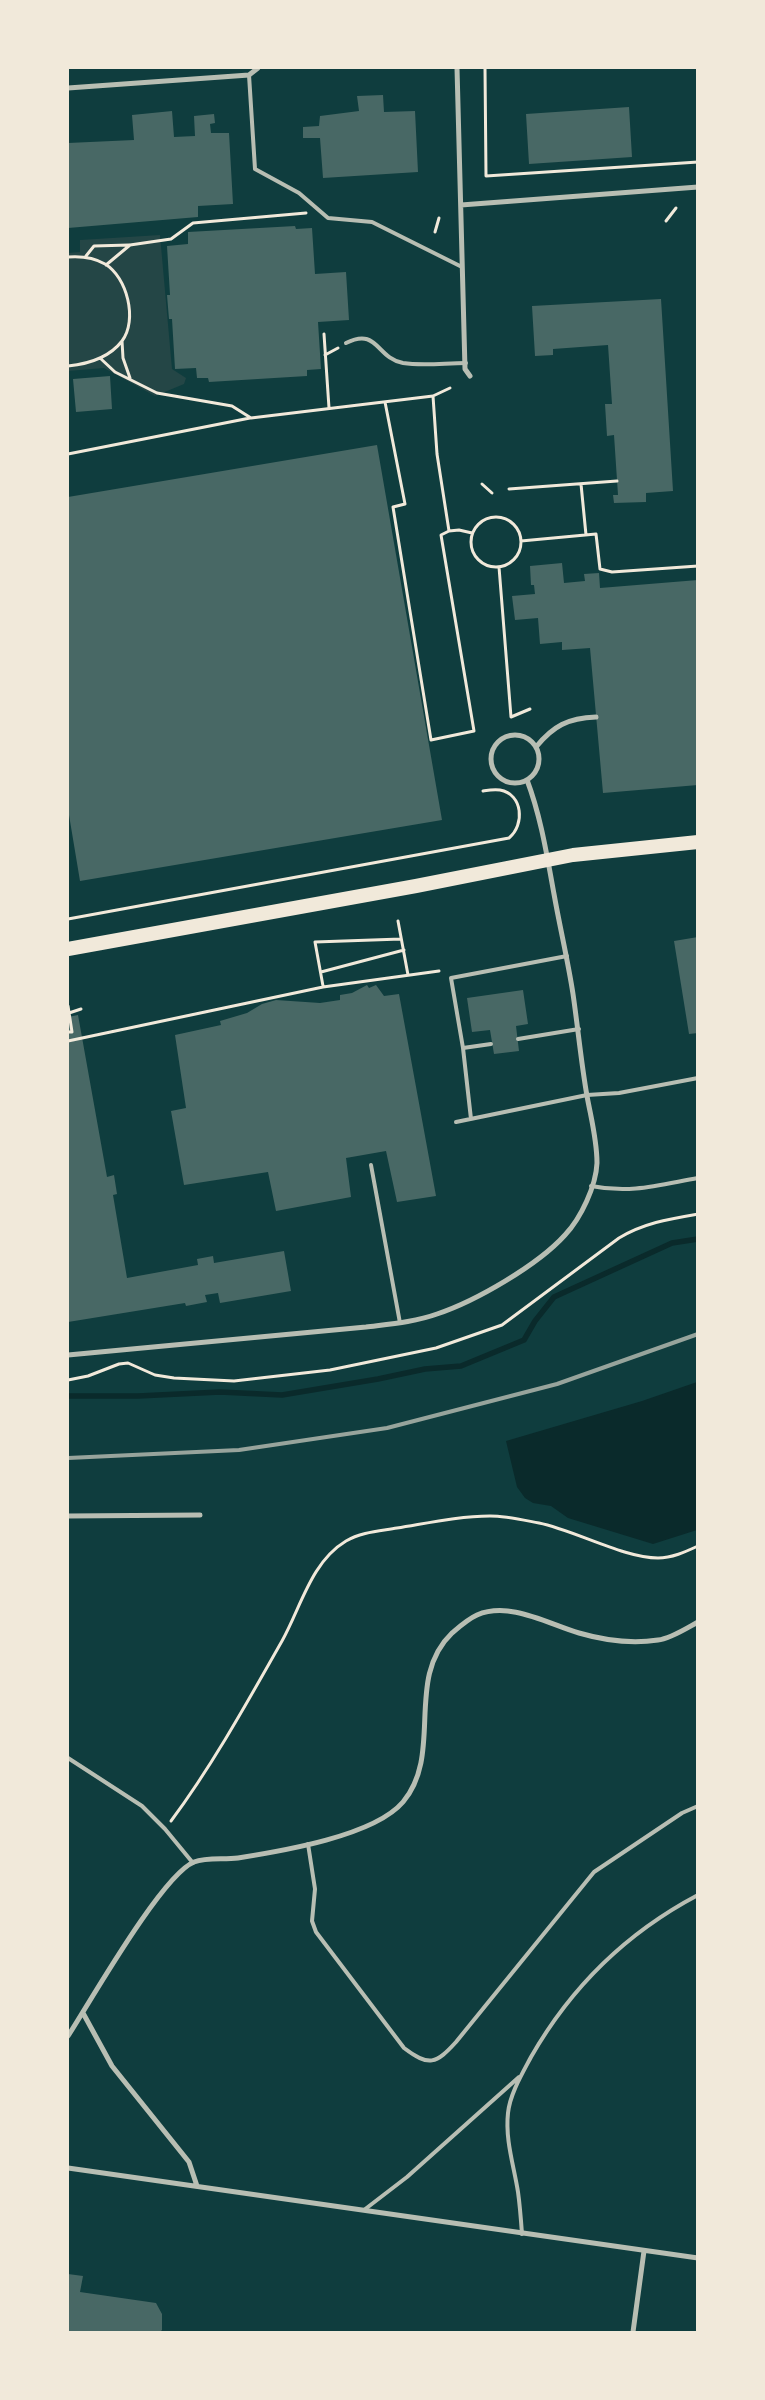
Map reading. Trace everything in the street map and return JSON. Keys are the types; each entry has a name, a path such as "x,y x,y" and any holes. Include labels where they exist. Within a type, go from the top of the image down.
{"highway":[{"path":"68,950 573,855 698,842"}],"street":[{"path":"68,88 249,75 258,68"},
{"path":"457,68 465,369 470,376"},
{"path":"461,205 698,187"},
{"path":"536,747 556,726 584,717 596,717"},
{"path":"508,736 524,737 536,747 539,761 533,775 527,780 511,783 504,780 493,769 492,753 495,746 508,736"},
{"path":"68,1355 400,1323 437,1315 472,1299 543,1254 565,1235 579,1215 591,1186 597,1165 595,1137 567,956 541,826 527,780"},
{"path":"68,1516 200,1515"},
{"path":"68,2036 159,1895 193,1863 253,1855 308,1844 351,1831 379,1819 402,1803 421,1769 427,1677 433,1658 442,1643 456,1629 476,1615 495,1610 518,1613 607,1640 659,1640 698,1622"},
{"path":"83,2013 112,2066 190,2162 197,2186"},
{"path":"68,2168 698,2258"},
{"path":"633,2332 644,2251"}],"lane":[{"path":"249,75 254,169 278,180 328,218 372,222 462,267"},
{"path":"346,343 359,337 370,339 385,354 402,362 466,363"},
{"path":"471,1119 463,1048 451,978 567,956"},
{"path":"518,1039 579,1029"},
{"path":"463,1048 490,1044"},
{"path":"456,1122 587,1095 619,1093 698,1078"},
{"path":"371,1165 400,1323"},
{"path":"591,1186 616,1191 634,1190 698,1178"},
{"path":"68,1758 142,1806 165,1829 193,1863"},
{"path":"308,1844 315,1889 312,1921 316,1932 404,2048 420,2060 430,2062 438,2060 456,2042 594,1872 682,1813 698,1806"},
{"path":"522,2234 518,2192 508,2144 508,2112 521,2075 538,2044 566,2004 604,1960 640,1930 698,1895"},
{"path":"364,2210 407,2177 521,2075"}],"path":[{"path":"485,68 486,176 698,162"},
{"path":"86,256 94,246 130,245 171,239 193,223 306,214 311,204"},
{"path":"666,221 676,208"},
{"path":"435,232 440,218"},
{"path":"106,265 130,245"},
{"path":"68,257 86,256 106,265 116,276 127,299 129,323 122,341 123,358 130,378"},
{"path":"324,334 329,408"},
{"path":"68,366 90,363 100,358 122,341"},
{"path":"100,358 115,372 157,393 232,406 251,418"},
{"path":"68,454 251,418 433,396 450,388"},
{"path":"433,396 437,454 449,531"},
{"path":"385,402 405,504 393,507 431,740 474,731 442,535 449,531 459,530 472,533"},
{"path":"509,489 617,481"},
{"path":"482,484 492,493"},
{"path":"581,484 586,535"},
{"path":"502,518 515,526 521,541 516,556 511,562 499,567 487,565 474,555 471,547 472,533 478,524 486,519 502,518"},
{"path":"521,541 596,534 600,569 612,572 698,566"},
{"path":"499,567 510,717 530,709"},
{"path":"68,919 509,838 516,833 520,822 517,802 510,794 501,790 483,791"},
{"path":"398,920 408,975"},
{"path":"323,987 315,942 402,939"},
{"path":"321,972 404,950"},
{"path":"68,1041 323,987 439,971"},
{"path":"68,1006 72,1032 68,1032"},
{"path":"69,1013 81,1009"},
{"path":"165,1829 245,1707 297,1613 314,1574 326,1558 345,1542 359,1535 377,1531 456,1518 492,1516 550,1526 617,1548 657,1558 678,1554 698,1546"}],"shaded area":[{"path":"160,235 172,369 186,378 184,384 155,396 104,368 68,371 68,253 80,252 80,240"},
{"path":"697,1382 697,1530 653,1544 568,1518 551,1506 533,1503 525,1498 517,1487 506,1441 642,1401"}],"building":[{"path":"383,95 384,112 415,111 418,172 323,178 320,138 303,138 303,127 319,126 320,116 359,111 357,96"},
{"path":"629,107 632,157 529,164 526,114"},
{"path":"172,111 174,137 195,136 194,116 214,114 215,123 210,124 211,133 229,133 233,204 198,206 198,217 68,228 68,143 134,140 132,115"},
{"path":"295,226 296,229 312,228 315,274 346,272 349,320 318,322 321,369 307,370 307,376 209,382 208,378 197,378 196,368 175,369 172,319 169,319 167,295 170,295 167,246 188,244 188,232"},
{"path":"661,299 673,491 646,493 646,502 614,503 613,495 618,495 614,435 607,436 605,404 612,404 608,345 553,349 553,355 535,356 532,306"},
{"path":"110,376 112,409 76,412 73,379"},
{"path":"377,445 442,820 80,881 68,809 68,497"},
{"path":"562,563 564,583 585,581 584,574 599,573 600,588 698,580 698,785 603,793 590,648 562,650 562,642 540,644 538,618 515,620 512,596 535,594 534,585 531,585 530,566"},
{"path":"698,937 698,1033 689,1034 674,941"},
{"path":"367,985 369,988 376,985 384,996 399,994 436,1196 397,1202 386,1151 346,1158 351,1197 276,1211 268,1172 184,1185 171,1111 186,1108 175,1035 221,1025 220,1021 247,1013 262,1004 276,1000 320,1003 340,1000 340,995 352,993"},
{"path":"523,990 528,1024 516,1026 519,1051 494,1054 490,1030 472,1032 467,998"},
{"path":"78,1015 107,1177 114,1175 117,1194 113,1195 127,1278 198,1265 197,1259 213,1256 214,1263 284,1251 291,1291 220,1303 218,1293 205,1295 207,1302 186,1306 185,1303 68,1322 68,1017"},
{"path":"68,2274 83,2276 80,2292 156,2303 162,2314 162,2330 160,2332 68,2332"}],"waterway":[{"path":"68,1396 138,1396 220,1392 282,1395 425,1369 461,1366 524,1340 535,1321 554,1297 672,1243 698,1239"}],"railway":[{"path":"68,1458 239,1450 387,1428 557,1384 698,1334"}]}
